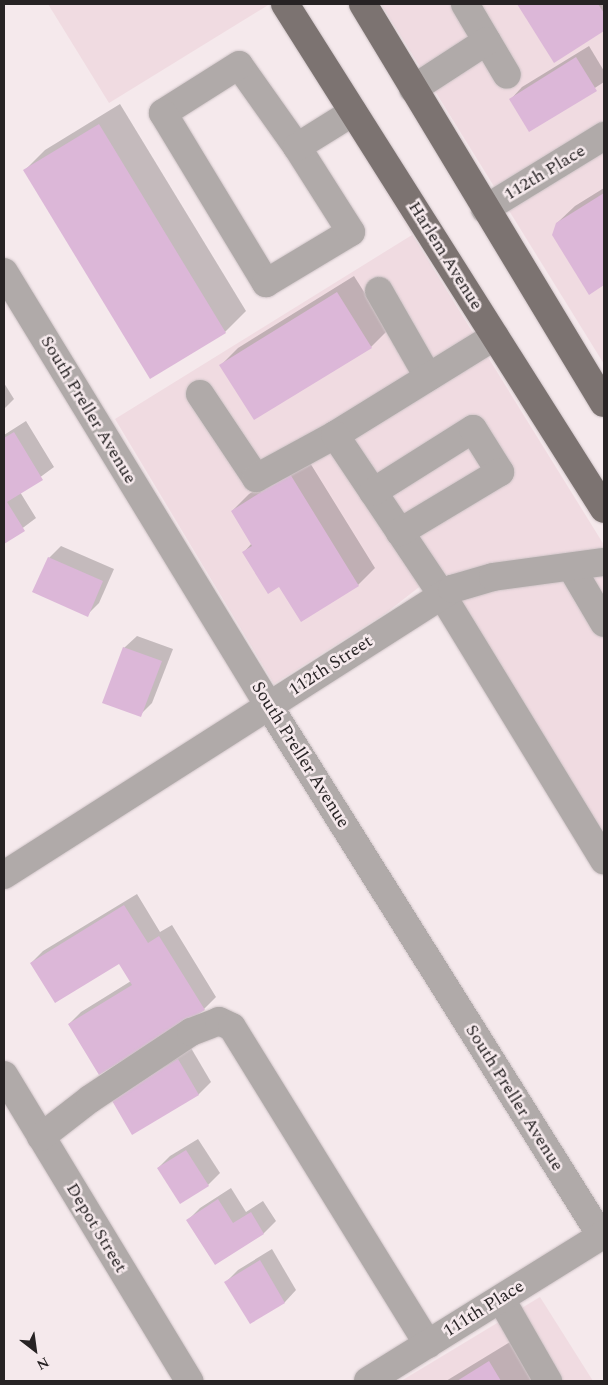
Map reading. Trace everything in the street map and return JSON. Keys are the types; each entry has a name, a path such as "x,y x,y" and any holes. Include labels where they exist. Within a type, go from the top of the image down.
{"main road":[{"name":"Harlem Avenue","path":"285,4 604,509"},
{"path":"362,4 604,403"}],"street":[{"path":"465,4 507,75"},
{"path":"413,89 487,41"},
{"path":"239,65 297,147 351,232 266,283 163,113 239,65"},
{"path":"297,147 353,112"},
{"name":"112th Place","path":"485,209 604,136"},
{"name":"South Preller Avenue","path":"4,272 269,706 602,1234"},
{"path":"379,291 428,377"},
{"path":"200,394 256,478 335,434 495,336"},
{"path":"373,492 473,429 500,472 400,532"},
{"path":"335,434 442,595 604,860"},
{"name":"112th Street","path":"4,875 442,595 493,577 604,562"},
{"path":"571,567 604,623"},
{"path":"41,1137 90,1099 202,1026 219,1021 232,1027 428,1344"},
{"name":"Depot Street","path":"4,1076 189,1381"},
{"name":"111th Place","path":"368,1381 602,1234"},
{"path":"501,1299 548,1381"}],"shaded area":[{"path":"48,4 270,4 109,103"},
{"path":"381,4 604,4 604,364"},
{"path":"321,87 604,545 604,876 423,584 386,613 274,684 115,419 412,235"},
{"path":"540,1297 593,1381 401,1381"}],"building":[{"path":"517,4 598,4 604,13 604,31 554,63"},
{"path":"576,57 597,91 529,132 509,99"},
{"path":"99,124 226,333 150,379 23,170"},
{"path":"604,193 604,285 589,295 552,235 556,223"},
{"path":"337,292 372,348 254,420 219,365"},
{"path":"14,432 43,480 7,502 25,531 4,544 4,438"},
{"path":"290,474 359,586 301,622 279,587 268,594 242,552 252,546 231,511"},
{"path":"48,557 103,581 88,617 32,592"},
{"path":"123,647 162,661 141,717 102,703"},
{"path":"124,905 148,943 159,936 205,1010 99,1075 68,1024 132,985 119,964 55,1003 30,963"},
{"path":"178,1059 199,1095 132,1135 111,1099"},
{"path":"186,1150 209,1186 180,1204 157,1168"},
{"path":"218,1199 233,1223 251,1212 264,1234 215,1265 186,1220"},
{"path":"260,1260 285,1303 250,1324 224,1282"},
{"path":"489,1361 501,1381 457,1381"}]}
